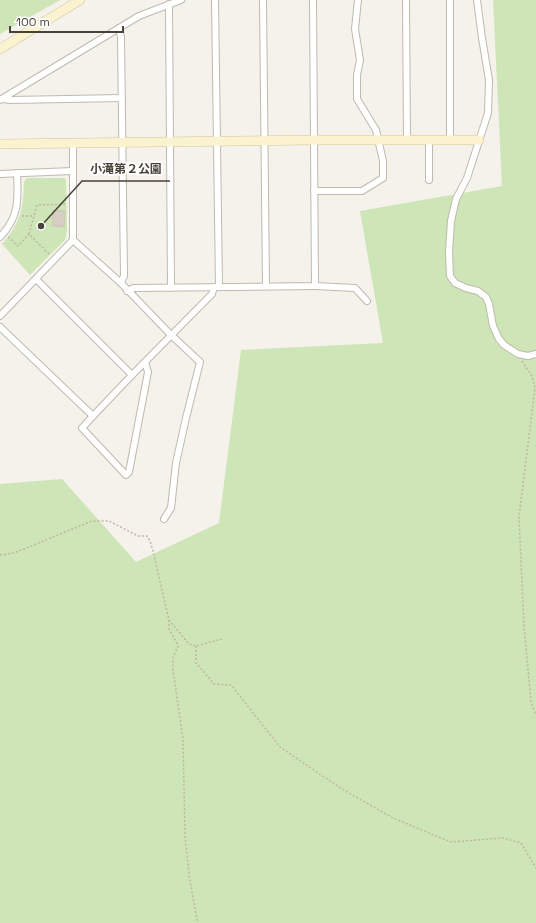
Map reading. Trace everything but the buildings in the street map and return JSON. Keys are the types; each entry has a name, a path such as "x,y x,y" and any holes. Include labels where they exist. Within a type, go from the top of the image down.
{"street":[{"path":"0,50 80,0"},
{"path":"1,100 139,16 181,0"},
{"path":"145,362 148,372 129,472 126,475 82,428 92,416 171,335 212,294 217,287 215,0"},
{"path":"263,0 266,286"},
{"path":"313,0 316,286"},
{"path":"314,191 362,191 383,178 383,161 376,130 357,99 357,75 360,60 356,29 358,0"},
{"path":"406,0 407,140"},
{"path":"450,0 450,140"},
{"path":"477,0 490,89 488,113 467,178 456,199 451,221 449,251 450,276 455,283 478,291 486,297 489,304 493,326 499,339 504,345 518,354 528,356 536,354"},
{"path":"169,4 171,288"},
{"path":"120,28 124,276 121,283"},
{"path":"1,100 122,98"},
{"path":"0,144 314,140 479,140"},
{"path":"429,140 429,180"},
{"path":"0,316 73,240 73,144"},
{"path":"0,174 72,171"},
{"path":"0,236 6,230 18,205 17,173"},
{"path":"73,240 121,283 127,291 200,362 176,463 171,508 164,518"},
{"path":"36,280 132,375"},
{"path":"127,291 134,288 316,286 355,288 367,302"},
{"path":"0,327 92,416"}],"path":[{"path":"8,237 18,246 29,234 36,205 73,204"},
{"path":"15,214 34,216"},
{"path":"29,234 55,259"},
{"path":"518,354 532,376 535,388 518,517 525,634 531,702 536,715"},
{"path":"0,555 14,553 92,521 109,521 138,536 147,536 150,541 169,620 169,629 177,642 178,647 173,656 173,670 183,739 185,835 189,874 198,923"},
{"path":"169,620 189,644 196,646 222,639"},
{"path":"196,646 196,663 214,684 231,685 280,747 342,789 393,818 451,842 503,838 521,843 536,868"}],"green space":[{"path":"0,0 60,0 0,34"},
{"path":"493,0 536,0 536,923 0,923 0,484 62,479 136,562 219,523 241,350 383,343 360,211 502,186"},
{"path":"27,178 65,178 66,182 67,231 65,240 30,275 2,244 13,229 20,215 24,182"}],"place":[{"name":"小滝第２公園","path":"41,226"}]}
